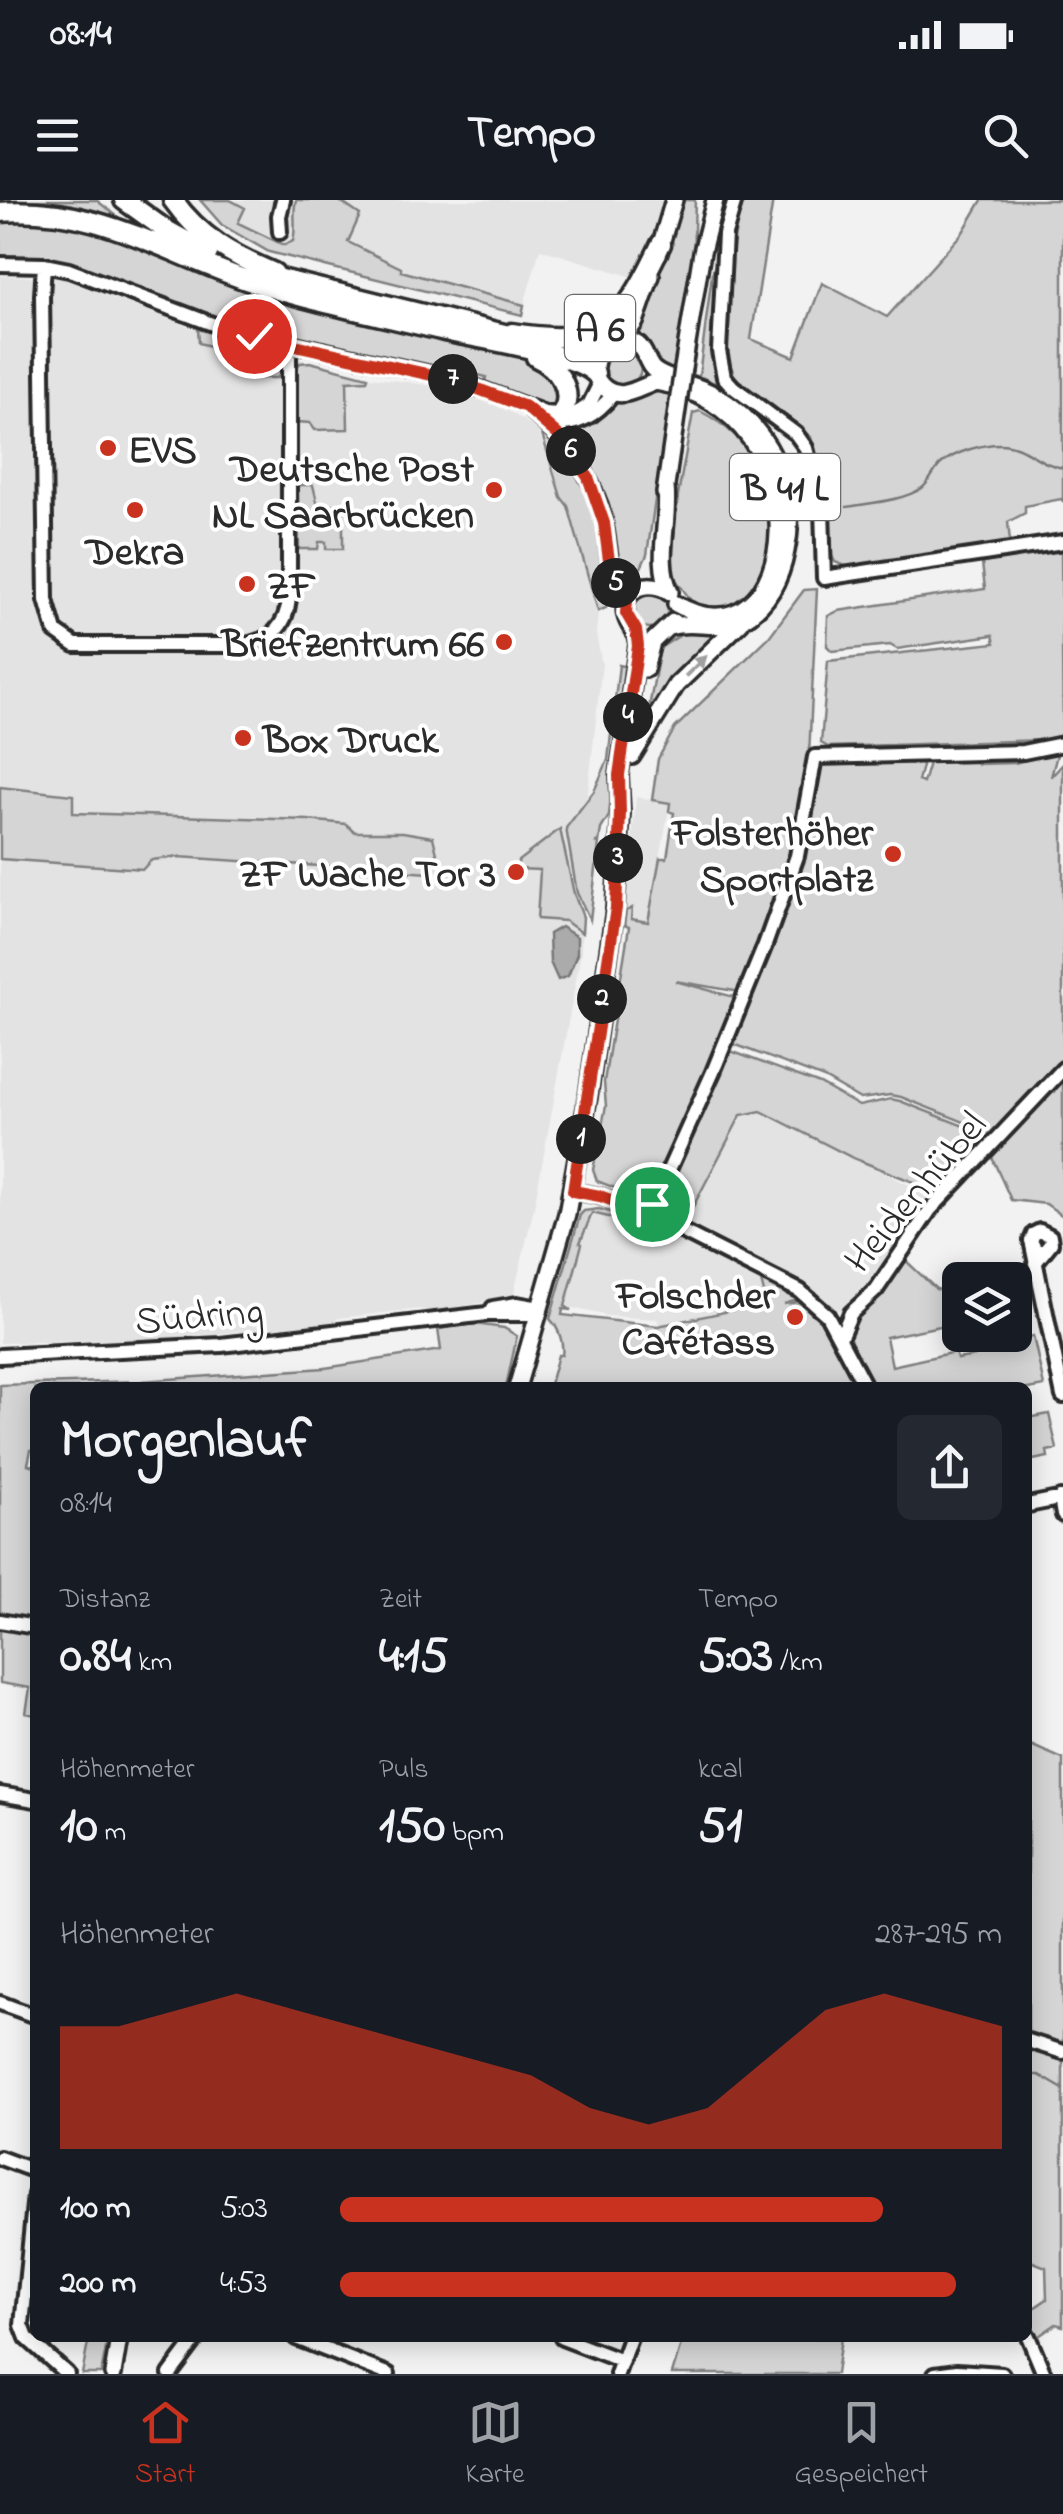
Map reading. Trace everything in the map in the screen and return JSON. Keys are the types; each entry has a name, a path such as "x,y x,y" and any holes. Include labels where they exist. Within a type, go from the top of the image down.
{"highway":[{"path":"110,200 192,258"},
{"name":"A 6","path":"124,200 217,258 262,275 293,280"},
{"name":"A 6","path":"174,200 198,231 245,261 293,280 500,338 568,339 607,325 634,297 660,244"},
{"path":"0,212 67,214 98,221 258,284 462,335 500,338 585,355 614,343"},
{"path":"500,338 582,363 603,383"},
{"path":"500,338 541,358 557,372 568,398 554,420"}],"main road":[{"path":"614,343 638,345 648,358 648,375 638,389 622,394 603,383 596,359 634,322 674,200"},
{"path":"647,584 706,233 713,218 712,200"},
{"name":"B 41 L","path":"648,358 657,372 706,390 738,410 763,438 780,470 790,514 784,563 764,602 744,620"},
{"name":"B 41 L","path":"638,389 656,382 673,386 701,398 736,422 763,458 778,503 776,552 767,580 753,600 734,613 715,616 697,614 673,599"},
{"path":"620,813 647,654 674,619 673,599 662,572 668,520 666,487"},
{"path":"673,599 661,586 647,584 634,590 627,602 628,620 636,630 650,635 680,623 721,626 744,620"},
{"path":"632,756 676,684 744,620"},
{"path":"518,1382 573,1191 616,908 619,775 637,655 636,630"},
{"path":"113,2374 119,2342"}],"street":[{"path":"280,232 284,200"},
{"path":"735,200 725,234 720,351 724,377 796,434 806,448 822,508 824,578 1063,542"},
{"path":"706,233 725,234"},
{"path":"0,264 44,265 103,280 204,322 454,380 554,420 594,490 604,523 610,568 627,602"},
{"path":"44,265 46,600 54,631 75,646 244,646 268,639 283,624 289,599 289,344"},
{"path":"554,420 589,405 603,383"},
{"path":"648,1214 765,945 797,856 816,757 1022,752 1063,744"},
{"name":"Heidenhübel","path":"840,1338 855,1309 876,1290 930,1210 1063,1070"},
{"path":"573,1191 600,1196 648,1214 800,1291 818,1306 863,1382"},
{"path":"1037,1253 1063,1396"},
{"name":"Südring","path":"402,1325 517,1304 538,1311"},
{"name":"Heidenhübel","path":"818,1306 855,1309"},
{"name":"Südring","path":"0,1356 182,1348 538,1311"},
{"name":"Südring","path":"475,1316 513,1323 531,1338"},
{"path":"1032,1504 1061,1498 1063,1515"},
{"path":"0,1621 30,1626"},
{"path":"0,1794 30,1799"},
{"path":"0,2003 30,2014"},
{"path":"1032,2042 1063,2052"},
{"path":"0,2158 30,2169"},
{"path":"30,2244 22,2325 30,2341"},
{"path":"31,2342 67,2374"},
{"path":"173,2369 194,2342"},
{"path":"306,2342 388,2374"},
{"path":"570,2342 620,2368 629,2342"},
{"path":"1031,2342 1044,2374"},
{"path":"935,2374 1002,2374"}],"shaded area":[{"path":"0,200 96,200 126,223 67,208 0,206"},
{"path":"200,200 230,200 245,208 238,223 284,245 293,241 296,200 338,200 360,215 348,242 401,271 524,305 522,315 269,252 222,225"},
{"path":"230,200 664,200 636,278 540,249 524,305 273,242 238,223 244,208"},
{"path":"680,200 695,200 693,260 674,370 662,364 635,335"},
{"path":"743,200 773,200 751,339 794,357 822,283 887,317 963,232 982,200 1063,200 1063,501 1025,506 1025,513 1008,522 1010,542 863,566 835,562 828,509 811,437 738,382 731,367 728,293"},
{"path":"0,219 53,219 103,229 240,287 523,357 540,363 560,388 559,403 548,408 485,382 486,377 335,348 212,316 83,267 29,256 0,256"},
{"path":"717,259 721,260 714,351 716,384 699,376"},
{"path":"0,275 64,279 192,328 310,362 370,377 450,388 509,411 538,430 561,497 568,506 598,611 596,634 602,664 588,793 581,953 534,1208 513,1297 431,1312 419,1309 339,1318 328,1324 144,1340 0,1343"},
{"path":"198,329 276,350 281,375 258,378 258,358 238,347 229,345 225,350 199,343"},
{"path":"621,347 635,353 641,367 635,381 621,387 607,381 601,367 607,353"},
{"path":"310,362 368,377 347,381 348,429 315,430 310,423 297,422 297,367"},
{"path":"653,387 671,390 647,555 638,574 626,571 617,577 593,475 560,428 609,404 631,400"},
{"path":"700,411 749,451 760,469 771,515 769,545 760,574 743,598 722,608 692,602 671,573 678,495 693,413"},
{"path":"540,428 570,464 586,493 596,525 602,575 611,600 598,611 568,506 561,497"},
{"path":"298,485 313,485 318,506 343,504 343,549 326,549 326,542 319,542 318,549 299,549"},
{"path":"1061,550 1063,735 1043,740 828,747 821,743 828,661 995,643 993,635 897,649 890,645 832,651 827,646 828,616 838,611 985,589 982,563"},
{"path":"817,589 809,756 796,839 741,992 675,981 738,998 648,1201 597,1181 593,1170 606,1106 604,1082 629,927 624,925 626,911 632,908 631,919 648,922 660,858 667,858 674,813 669,811 670,803 652,800 658,759 675,728 769,637 804,590"},
{"path":"650,592 663,597 668,610 663,623 650,628 637,623 632,610 637,597"},
{"path":"687,631 723,633 646,724 660,648"},
{"path":"619,665 624,666 609,816 599,842 595,842 599,843 590,920 577,893 566,828 594,791 608,760"},
{"path":"1058,751 1051,777 1063,764 1063,1067 987,1142 972,1125 901,1097 860,1099 824,1078 731,1043 778,929 802,857 821,761 884,759 915,764 920,759 918,781 923,783 931,756 977,757 977,764 1015,763"},
{"path":"0,787 73,795 73,813 308,820 346,824 355,832 403,832 433,837 438,858 430,873 178,857 151,860 143,869 0,859"},
{"path":"636,797 670,803 647,929 624,925"},
{"path":"560,829 583,917 582,933 565,921 537,919 540,870 518,869 518,861"},
{"path":"561,927 577,937 577,954 568,976 558,980 550,962 549,934"},
{"path":"728,1050 820,1084 859,1106 891,1099 900,1101 969,1128 984,1150 944,1192 936,1191 853,1158 761,1111 741,1115 686,1220 656,1205"},
{"path":"1063,1076 1063,1216 1046,1204 1011,1200 990,1153"},
{"path":"761,1111 939,1200 876,1290 848,1310 840,1311 818,1306 766,1273 762,1281 764,1293 758,1303 659,1325 657,1319 608,1316 555,1304 582,1213 612,1211 677,1238 741,1115"},
{"path":"599,1209 636,1219 633,1223 592,1213 580,1243 565,1306 571,1310 563,1309 562,1315 658,1326 758,1305 764,1293 761,1281 801,1299 784,1304 813,1300 862,1382 551,1382 562,1351 558,1331 550,1319 584,1211"},
{"path":"903,1258 942,1290 942,1326 886,1337 892,1366 955,1352 957,1359 975,1356 974,1352 1032,1352 1033,1336 1044,1386 1032,1388 1032,1382 869,1382 844,1333 881,1291"},
{"path":"475,1324 504,1328 517,1336 507,1382 106,1382 325,1368 441,1350 438,1329"},
{"path":"30,1384 30,1622 0,1617 0,1385"},
{"path":"1049,1414 1057,1449 1047,1451 1048,1457 1032,1460 1032,1417"},
{"path":"0,1624 30,1630 30,1688 0,1683"},
{"path":"1032,1746 1063,1759 1063,2326 1056,2324 1036,2338 1032,2309 1047,2299 1046,2267 1032,2262"},
{"path":"88,2342 107,2342 101,2374 82,2374"},
{"path":"682,2342 840,2342 836,2374 672,2374"}],"waterway":[{"path":"847,507 914,492 947,460 985,445 1009,445 1063,468"},
{"path":"1032,2075 1063,2089"}],"place":[{"name":"EVS","path":"108,448"},
{"name":"Deutsche Post NL Saarbrücken","path":"494,490"},
{"name":"Dekra","path":"135,510"},
{"name":"ZF","path":"247,584"},
{"name":"Briefzentrum 66","path":"504,642"},
{"name":"Box Druck","path":"243,738"},
{"name":"Folsterhöher Sportplatz","path":"893,854"},
{"name":"ZF Wache Tor 3","path":"516,872"},
{"name":"Folschder Cafétass","path":"795,1317"}],"route":[{"path":"254,336 454,380 512,400 557,434 578,459 594,490 604,523 610,568 627,602 626,613 636,630 638,646 619,775 616,908 573,1191 600,1196 648,1214 652,1204"}]}
